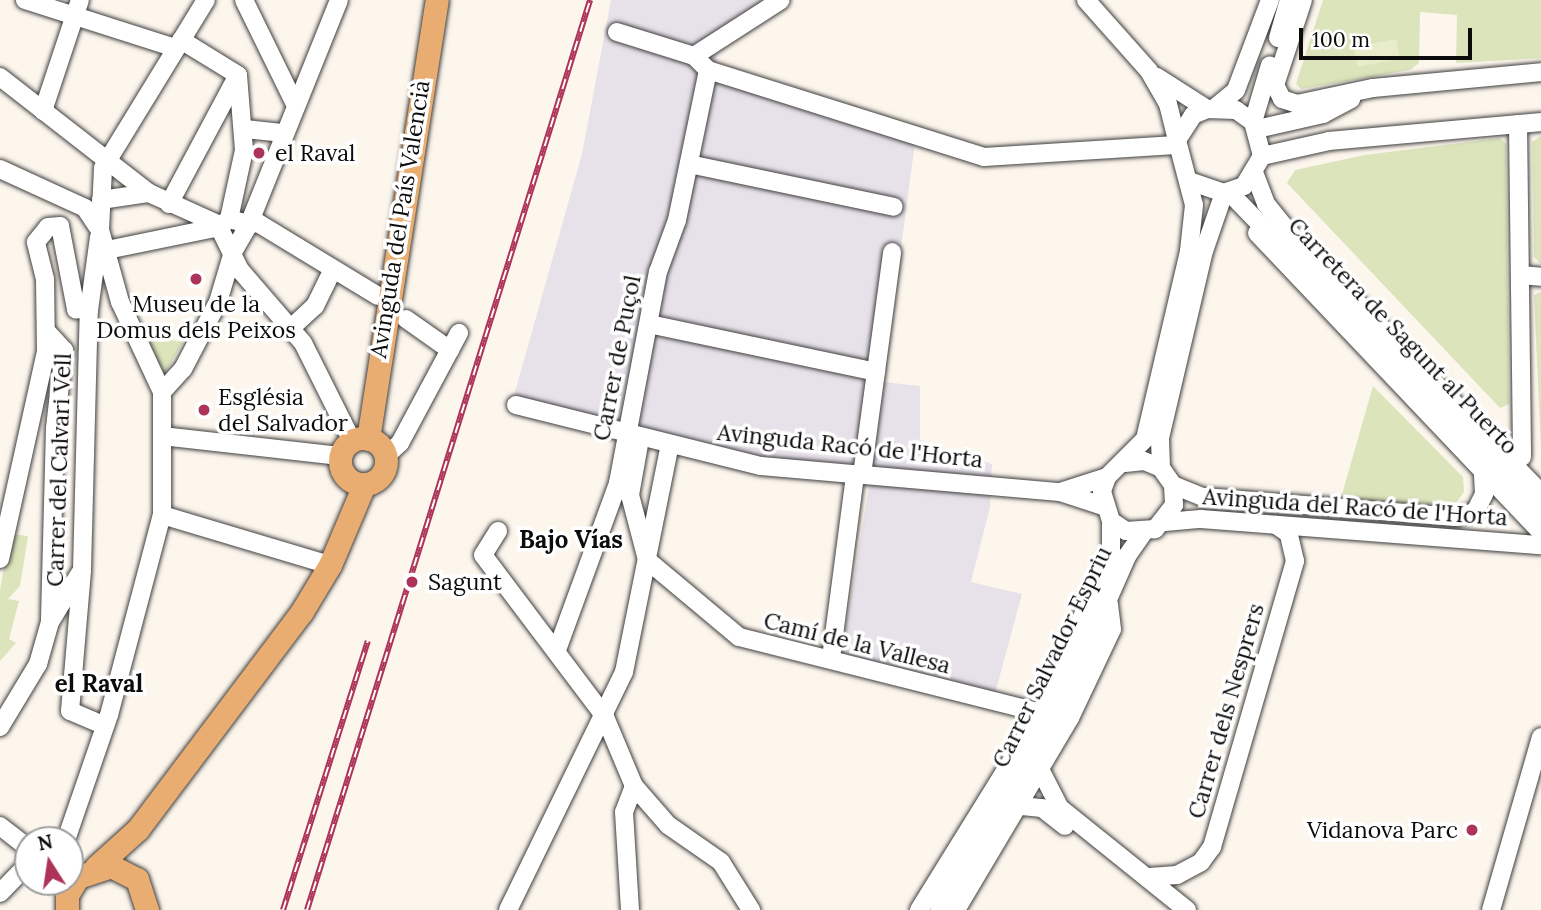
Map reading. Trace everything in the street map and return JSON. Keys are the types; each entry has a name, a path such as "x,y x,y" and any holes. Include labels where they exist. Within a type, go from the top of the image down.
{"main road":[{"name":"Avinguda del País Valencià","path":"355,444 427,0"},
{"name":"Avinguda del País Valencià","path":"355,444 437,0"},
{"path":"84,877 138,829 330,565 354,490 355,444 386,456 384,471 354,490"},
{"path":"138,829 131,864 147,910"},
{"path":"84,883 118,868 137,879"}],"street":[{"path":"25,0 78,7 178,44 238,75"},
{"path":"106,163 206,0"},
{"path":"244,0 294,102"},
{"path":"162,392 183,369 218,302 233,252 248,224 294,102 339,0"},
{"path":"694,56 781,0"},
{"path":"1086,0 1149,71 1168,104 1189,181 1189,251 1145,439 1125,463 1107,477 1107,514 1143,533 1165,522 1174,505 1173,485 1161,468 1144,461 1125,463"},
{"path":"1177,143 1183,126 1236,90 1270,0"},
{"path":"1161,468 1163,425 1203,251 1227,193 1255,175 1262,156 1255,126 1289,0"},
{"path":"1303,0 1275,85 1282,99 1297,104 1373,88 1541,72"},
{"path":"43,111 78,7"},
{"path":"617,32 694,56 708,71 984,157 1177,143"},
{"name":"Carrer de Puçol","path":"557,650 624,489 634,438 649,324 689,164 708,71"},
{"path":"1149,71 1212,108 1255,126 1323,114 1373,88"},
{"path":"238,75 245,129 241,170 223,224 233,252 290,329 355,444"},
{"path":"169,204 238,75"},
{"path":"0,76 106,163 149,193 169,204 223,224"},
{"path":"1262,156 1329,141 1353,144 1541,122"},
{"path":"1518,124 1522,457"},
{"path":"245,129 284,133"},
{"name":"Carrer del Calvari Vell","path":"96,722 70,711 82,570 89,310 106,163"},
{"path":"689,164 894,207"},
{"path":"0,169 85,208 100,230 120,302 162,392 162,515 113,694 70,826"},
{"name":"Carretera de Sagunt al Puerto","path":"1255,175 1277,217 1541,493"},
{"path":"1189,181 1227,193"},
{"path":"101,200 149,193"},
{"name":"Carretera de Sagunt al Puerto","path":"1227,193 1253,212 1541,515"},
{"path":"1253,212 1255,230 1270,252 1541,532"},
{"path":"1277,217 1306,233 1541,477"},
{"path":"107,250 223,224 258,223 332,271 378,296"},
{"path":"0,559 47,332 36,242 48,227 60,226 76,309 89,310"},
{"path":"831,658 892,252"},
{"path":"290,329 315,306 332,271"},
{"path":"1520,275 1541,277"},
{"path":"406,319 450,350"},
{"path":"649,324 876,372"},
{"path":"0,727 38,664 50,622 54,441 64,350 47,332"},
{"path":"386,456 400,443 459,333"},
{"name":"Avinguda Racó de l'Horta","path":"516,405 669,448 858,475 1060,492 1107,514"},
{"path":"162,436 355,444"},
{"path":"508,910 605,717 624,672 669,448"},
{"name":"Avinguda del Racó de l'Horta","path":"1173,485 1203,497 1456,517 1475,512 1484,495 1483,474"},
{"name":"Avinguda Racó de l'Horta","path":"1060,492 1107,477"},
{"path":"624,489 647,560"},
{"name":"Carrer Salvador Espriu","path":"919,910 1041,713 1111,550 1107,514"},
{"path":"162,515 330,565"},
{"name":"Avinguda del Racó de l'Horta","path":"1165,522 1276,525 1541,545"},
{"name":"Carrer dels Nesprers","path":"1149,877 1177,875 1201,862 1212,847 1295,561 1289,534 1276,525"},
{"path":"498,531 483,555 605,717 634,786 668,825 721,862 751,910"},
{"name":"Carrer Salvador Espriu","path":"939,910 1031,763 1143,533"},
{"name":"Camí de la Vallesa","path":"647,560 739,637 1041,713"},
{"path":"50,622 82,570"},
{"path":"956,910 1042,773 1112,629 1109,601"},
{"path":"59,826 96,722 113,694"},
{"path":"1491,910 1541,737"},
{"path":"1042,773 1060,808 1187,910"},
{"path":"631,910 624,812 634,786"},
{"path":"1022,806 1042,808 1172,910"},
{"path":"0,826 14,837"},
{"path":"0,893 14,878"}],"shaded area":[{"path":"611,0 793,0 716,53 718,65 917,128 883,382 920,386 920,440 992,464 990,507 971,582 1022,594 994,697 841,656 872,469 757,456 511,406 582,154"}],"green space":[{"path":"1323,0 1541,0 1541,58 1456,63 1457,15 1420,12 1419,63 1410,70 1301,89 1296,84"},
{"path":"1396,39 1400,59 1358,67 1354,47"},
{"path":"1541,136 1541,264 1534,257 1532,142"},
{"path":"1500,138 1506,144 1509,404 1500,408 1287,183 1295,170 1365,155"},
{"path":"1541,292 1541,449 1534,295"},
{"path":"158,338 183,342 162,378 145,345"},
{"path":"1373,386 1463,477 1464,492 1453,507 1341,498"},
{"path":"10,534 28,536 20,586 8,599 19,601 9,639 16,643 0,661 0,590"}],"railway":[{"path":"307,910 590,0"},
{"path":"283,910 368,641"}],"place":[{"name":"el Raval","path":"259,153"},
{"name":"Museu de la Domus dels Peixos","path":"196,279"},
{"name":"Església del Salvador","path":"204,410"},
{"name":"Sagunt","path":"412,582"},
{"name":"Vidanova Parc","path":"1472,830"}],"district":[{"name":"Bajo Vías","path":"571,540"},
{"name":"el Raval","path":"99,684"}]}
